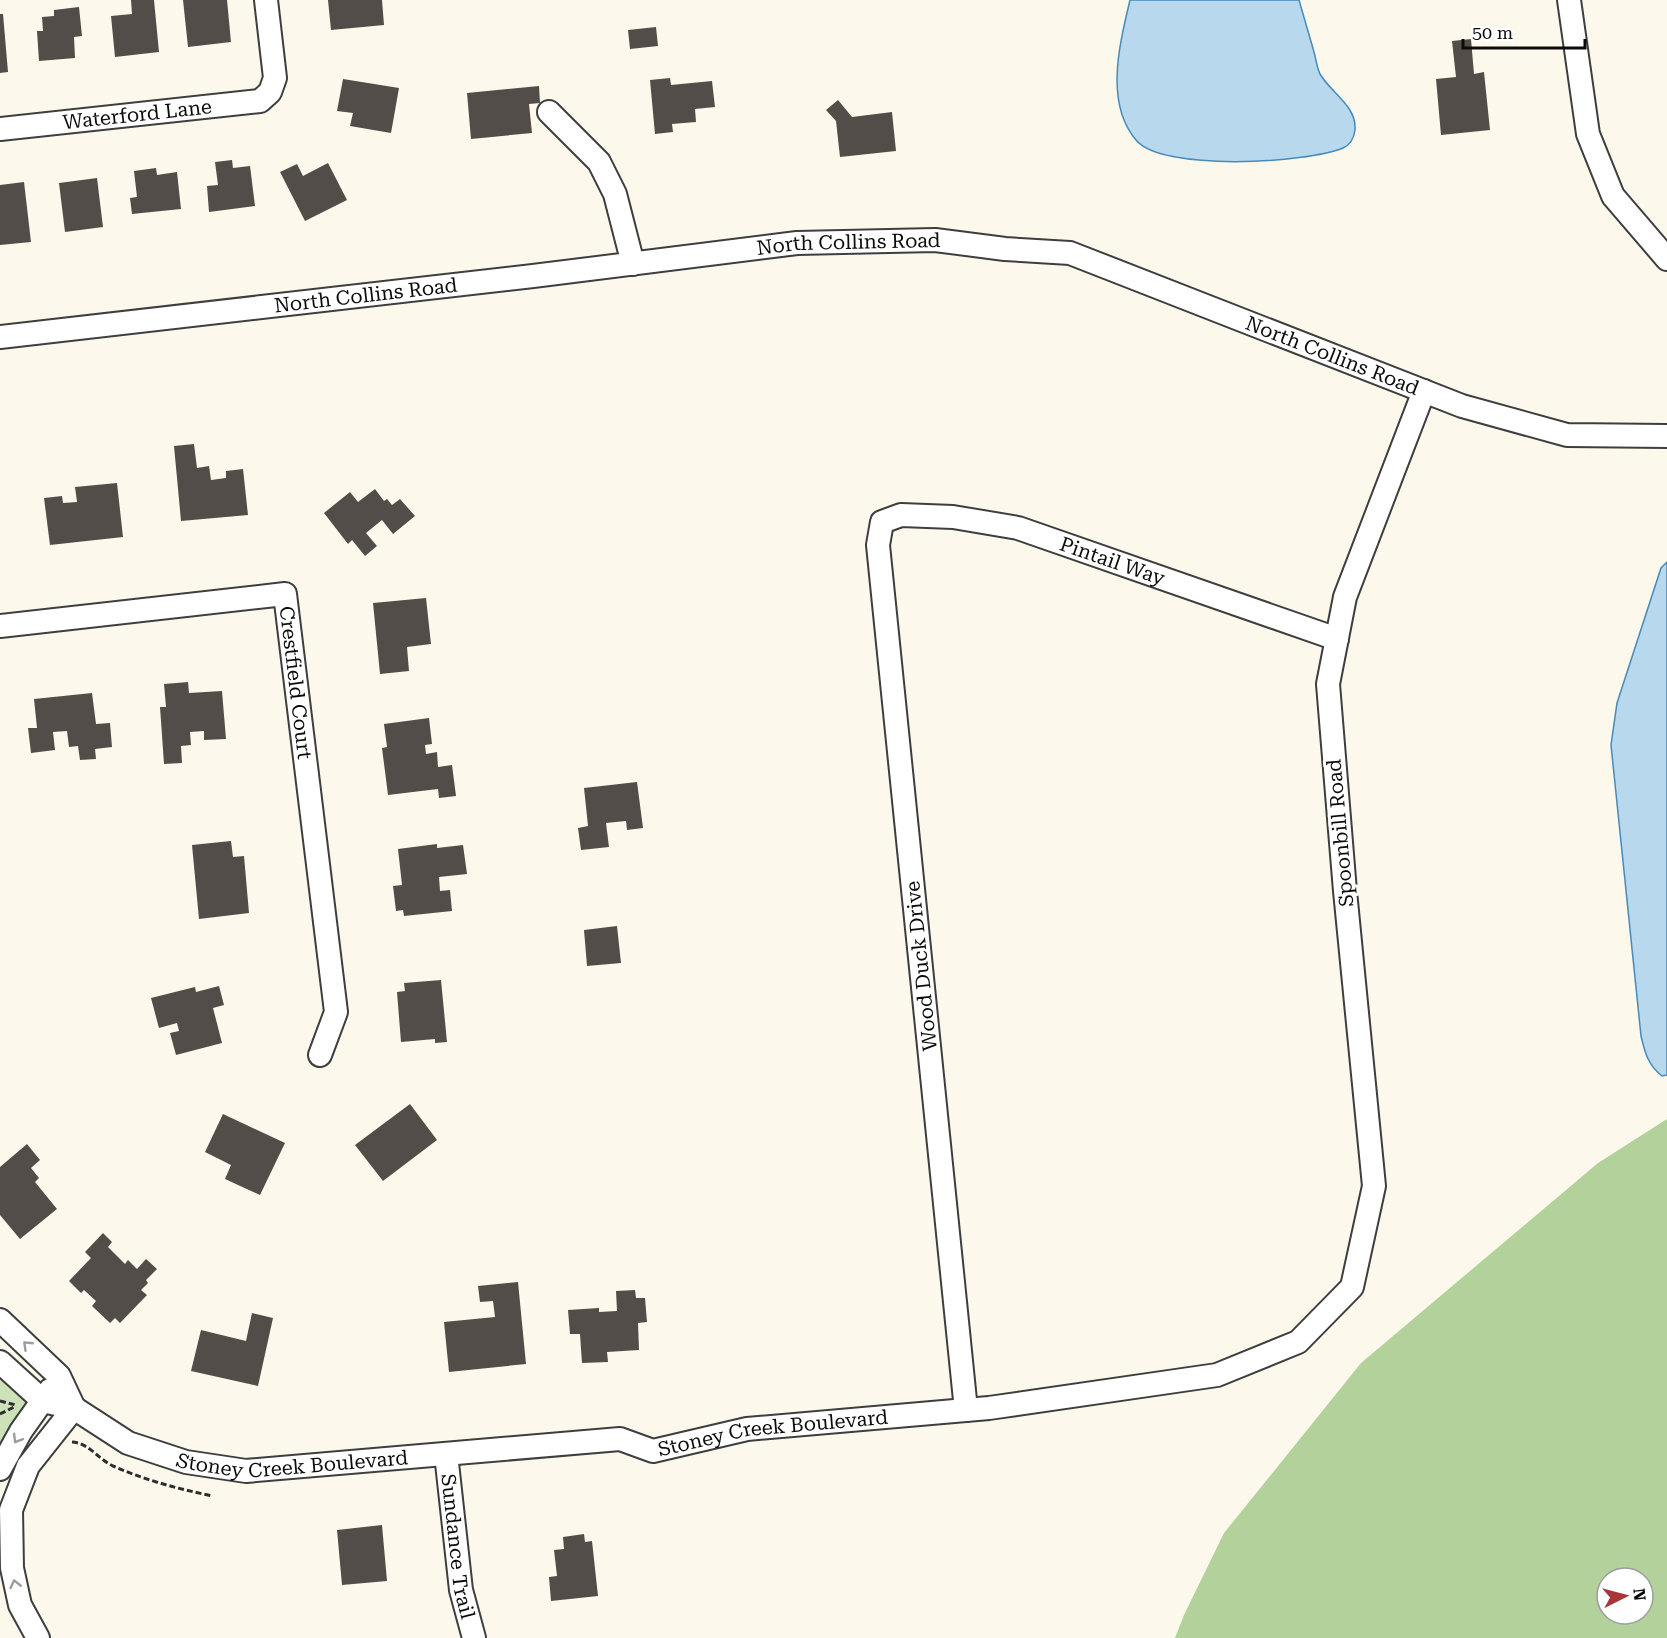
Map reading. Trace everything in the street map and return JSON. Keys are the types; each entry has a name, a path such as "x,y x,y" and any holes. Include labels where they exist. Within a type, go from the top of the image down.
{"street":[{"name":"Waterford Lane","path":"0,129 260,101 270,92 275,78 266,0"},
{"path":"1569,0 1588,134 1613,196 1667,259"},
{"path":"549,112 599,162 615,194 633,264"},
{"name":"North Collins Road","path":"0,337 797,243 935,240 1005,249 1070,253 1462,406 1567,435 1667,436"},
{"name":"Spoonbill Road","path":"1352,1287 1374,1186 1345,891 1328,684 1345,597 1424,391"},
{"name":"Pintail Way","path":"882,522 901,515 953,517 1018,528 1337,639"},
{"name":"Wood Duck Drive","path":"882,522 878,545 966,1410"},
{"name":"Crestfield Court","path":"0,626 285,594 336,1012 320,1055"},
{"name":"Stoney Creek Boulevard","path":"0,1362 43,1401 74,1408 129,1443 186,1462 246,1471 620,1439 653,1451 747,1429 966,1410 1217,1375 1298,1342 1352,1287"},
{"path":"0,1320 59,1376 74,1408 28,1466 11,1510 12,1568 20,1605 38,1638"},
{"path":"0,1469 21,1431 59,1376"},
{"name":"Sundance Trail","path":"446,1454 461,1590 474,1638"}],"path":[{"path":"0,1401 17,1406"},
{"path":"67,1441 85,1445 110,1464 140,1477 175,1488 213,1496"}],"green space":[{"path":"1667,1119 1667,1638 1175,1638 1224,1533 1361,1363 1598,1163"},
{"path":"0,1369 31,1402 0,1452"}],"water":[{"path":"1130,0 1299,0 1320,74 1348,107 1355,121 1354,136 1351,141 1343,148 1299,158 1236,162 1174,157 1151,150 1136,140 1126,125 1117,90 1119,53"},
{"path":"1667,562 1667,1075 1662,1076 1653,1068 1641,1036 1611,745 1617,703 1661,568"}],"building":[{"path":"131,0 154,0 159,52 115,57 111,16 132,14"},
{"path":"183,0 227,0 231,42 188,47"},
{"path":"328,0 382,0 384,25 331,30"},
{"path":"79,7 82,36 74,37 75,58 39,61 37,31 43,31 42,17 54,16 54,10"},
{"path":"0,14 3,14 8,72 0,73"},
{"path":"656,27 658,46 630,49 628,30"},
{"path":"1471,39 1474,74 1484,72 1490,130 1441,135 1436,79 1456,77 1452,41"},
{"path":"670,78 671,85 712,81 715,107 695,109 696,122 672,124 673,132 655,134 650,80"},
{"path":"343,79 399,88 391,133 350,126 353,113 337,111"},
{"path":"539,86 540,103 529,104 532,133 471,139 467,93"},
{"path":"838,100 852,117 892,112 896,151 840,157 836,121 826,110"},
{"path":"232,160 233,168 250,166 255,206 209,212 207,186 218,185 215,162"},
{"path":"328,163 347,200 305,221 280,172 297,164 303,176"},
{"path":"156,168 157,175 177,172 181,209 132,214 130,198 137,197 134,171"},
{"path":"97,178 103,227 65,232 59,183"},
{"path":"24,182 31,242 0,245 0,185"},
{"path":"194,444 197,468 209,466 211,480 226,478 226,471 243,469 248,515 181,521 174,446"},
{"path":"117,483 123,537 50,545 44,498 62,496 63,503 77,502 75,487"},
{"path":"375,489 384,501 387,499 392,505 400,499 415,516 393,534 382,520 366,533 377,546 365,556 352,540 348,544 324,513 350,492 358,502"},
{"path":"426,598 431,644 407,647 409,671 380,674 373,603"},
{"path":"188,682 189,693 222,691 226,739 204,740 204,731 190,732 191,745 181,746 182,763 164,764 160,707 166,707 164,684"},
{"path":"92,693 96,724 110,723 112,747 95,749 96,759 80,760 78,746 69,747 67,731 53,732 55,750 31,753 28,728 37,728 34,699"},
{"path":"429,718 432,744 425,745 426,754 437,752 438,767 452,765 456,796 439,798 438,789 388,795 382,748 387,747 384,724"},
{"path":"637,782 643,828 627,830 626,821 606,823 609,847 581,850 578,828 588,826 584,788"},
{"path":"231,841 233,857 244,856 249,913 199,919 192,845"},
{"path":"437,844 437,848 463,845 467,874 439,877 440,891 450,890 452,911 404,916 403,910 396,911 393,886 402,885 398,849"},
{"path":"617,926 621,963 587,966 584,930"},
{"path":"441,980 447,1042 435,1043 435,1039 401,1042 397,992 405,991 404,983"},
{"path":"219,986 224,1005 213,1008 222,1043 176,1055 170,1033 179,1031 177,1023 159,1028 151,998 195,987 196,992"},
{"path":"410,1104 437,1140 383,1181 355,1145"},
{"path":"223,1114 285,1143 260,1195 225,1179 231,1165 205,1152"},
{"path":"27,1144 40,1160 31,1168 39,1178 35,1182 57,1209 20,1239 0,1215 0,1167"},
{"path":"103,1233 112,1242 108,1247 125,1264 128,1260 137,1269 146,1259 157,1269 146,1280 148,1283 141,1290 147,1295 120,1323 115,1318 110,1323 92,1306 96,1301 84,1290 81,1293 69,1281 91,1258 85,1252"},
{"path":"518,1282 526,1364 449,1372 444,1322 495,1317 493,1301 480,1302 478,1286"},
{"path":"635,1290 636,1298 645,1298 647,1322 638,1323 639,1350 607,1352 608,1362 582,1363 580,1334 570,1334 568,1310 599,1308 599,1312 617,1311 616,1291"},
{"path":"252,1313 273,1318 258,1386 191,1371 201,1330 246,1341"},
{"path":"382,1525 387,1581 342,1585 337,1530"},
{"path":"584,1534 585,1542 592,1541 598,1596 551,1601 549,1577 557,1576 554,1550 564,1549 563,1537"}]}
